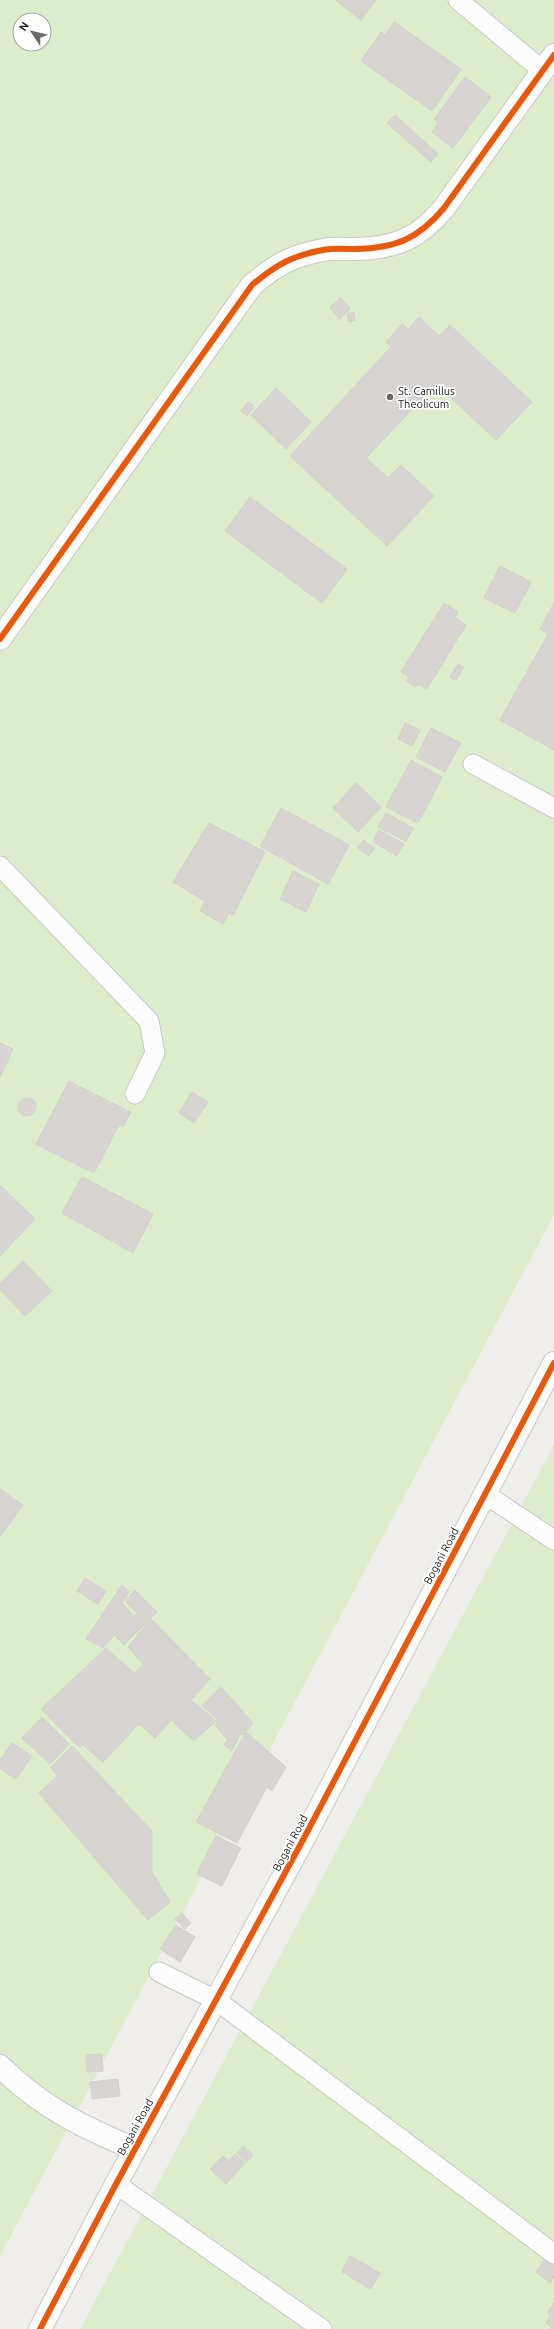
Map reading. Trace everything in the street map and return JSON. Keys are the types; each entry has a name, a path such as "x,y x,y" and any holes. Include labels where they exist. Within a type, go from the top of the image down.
{"street":[{"path":"0,639 252,285 275,266 298,256 324,250 380,248 406,240 425,229 444,208 548,63"},
{"name":"Bogani Road","path":"40,2329 554,1363"},
{"path":"0,2066 47,2107 84,2128 135,2149"}],"lane":[{"path":"458,0 548,63"},
{"path":"473,764 554,808"},
{"path":"0,866 149,1021 155,1053 136,1094"},
{"path":"485,1494 554,1540"},
{"path":"159,1972 216,2000 554,2254"},
{"path":"116,2184 322,2329"}],"green space":[{"path":"0,0 554,0 554,1215 0,2256"},
{"path":"554,1445 554,2329 80,2329"}],"building":[{"path":"335,0 376,0 361,20"},
{"path":"394,22 461,69 432,111 361,61 381,32 385,35"},
{"path":"465,77 491,97 453,148 432,132 438,123 434,119"},
{"path":"395,115 438,154 431,162 387,123"},
{"path":"341,298 350,309 339,319 330,307"},
{"path":"354,312 355,320 349,322 347,314"},
{"path":"419,317 439,336 450,325 532,402 496,440 436,384 366,458 388,478 401,465 434,496 387,546 290,456 391,347 386,342 402,324 408,329"},
{"path":"276,388 311,422 286,449 251,415"},
{"path":"248,402 254,406 247,416 241,411"},
{"path":"250,497 347,569 322,603 225,531"},
{"path":"500,566 531,582 515,613 484,598"},
{"path":"444,603 458,612 455,617 466,625 427,689 417,684 416,687 406,681 409,677 401,672"},
{"path":"554,603 554,750 500,720 548,634 540,629"},
{"path":"458,664 464,667 456,680 450,677"},
{"path":"405,723 420,730 412,746 398,739"},
{"path":"431,728 461,743 445,772 416,757"},
{"path":"411,760 442,777 418,823 386,807"},
{"path":"356,783 381,807 358,832 333,808"},
{"path":"281,808 349,845 328,884 260,846"},
{"path":"386,813 413,828 406,841 378,827"},
{"path":"209,823 265,852 233,915 229,913 223,924 200,911 205,901 173,882"},
{"path":"379,830 404,844 397,856 373,842"},
{"path":"363,840 375,848 369,856 358,848"},
{"path":"293,871 319,884 306,912 280,899"},
{"path":"0,1043 13,1049 0,1077"},
{"path":"69,1081 131,1112 123,1127 119,1125 94,1173 36,1144"},
{"path":"192,1092 208,1102 194,1123 179,1113"},
{"path":"27,1098 33,1101 36,1107 33,1113 27,1116 21,1113 18,1107 21,1101"},
{"path":"82,1177 153,1214 133,1253 62,1213"},
{"path":"0,1185 35,1219 0,1256"},
{"path":"23,1261 52,1291 25,1316 0,1290 0,1284"},
{"path":"0,1489 23,1505 0,1537"},
{"path":"85,1578 106,1591 98,1604 77,1591"},
{"path":"122,1585 129,1592 122,1603 133,1615 103,1648 86,1639"},
{"path":"135,1590 157,1612 124,1645 115,1636 137,1613 125,1601"},
{"path":"151,1619 210,1679 191,1700 216,1721 194,1741 171,1720 155,1738 139,1724 103,1762 82,1744 80,1748 41,1709 106,1648 134,1673 144,1665 128,1647"},
{"path":"221,1687 253,1723 243,1735 241,1733 232,1751 224,1745 228,1740 215,1725 218,1720 202,1706"},
{"path":"42,1717 69,1744 50,1764 22,1738"},
{"path":"246,1732 286,1767 272,1791 267,1787 237,1843 196,1822"},
{"path":"12,1743 32,1756 16,1779 0,1769 0,1760"},
{"path":"72,1746 152,1831 152,1872 170,1902 148,1920 39,1793 57,1776 51,1767"},
{"path":"216,1836 241,1848 222,1886 197,1874"},
{"path":"182,1913 191,1923 185,1929 175,1919"},
{"path":"176,1925 195,1937 180,1962 160,1949"},
{"path":"102,2054 103,2071 87,2072 86,2055"},
{"path":"118,2079 120,2096 92,2099 90,2082"},
{"path":"243,2146 253,2155 247,2162 237,2153"},
{"path":"235,2154 245,2163 226,2184 210,2169 223,2156 229,2161"},
{"path":"350,2256 380,2273 371,2289 342,2272"},
{"path":"545,2259 554,2265 554,2277 550,2283 536,2272"},
{"path":"554,2303 554,2329 552,2329 546,2323 551,2315 547,2313"}],"cycle path":[{"path":"0,639 252,285 284,262 293,258 327,249 383,247 405,240 425,227 444,208 554,55"},
{"path":"40,2329 116,2184 304,1838 554,1363"}],"place":[{"name":"St. Camillus Theolicum","path":"390,397"}]}
